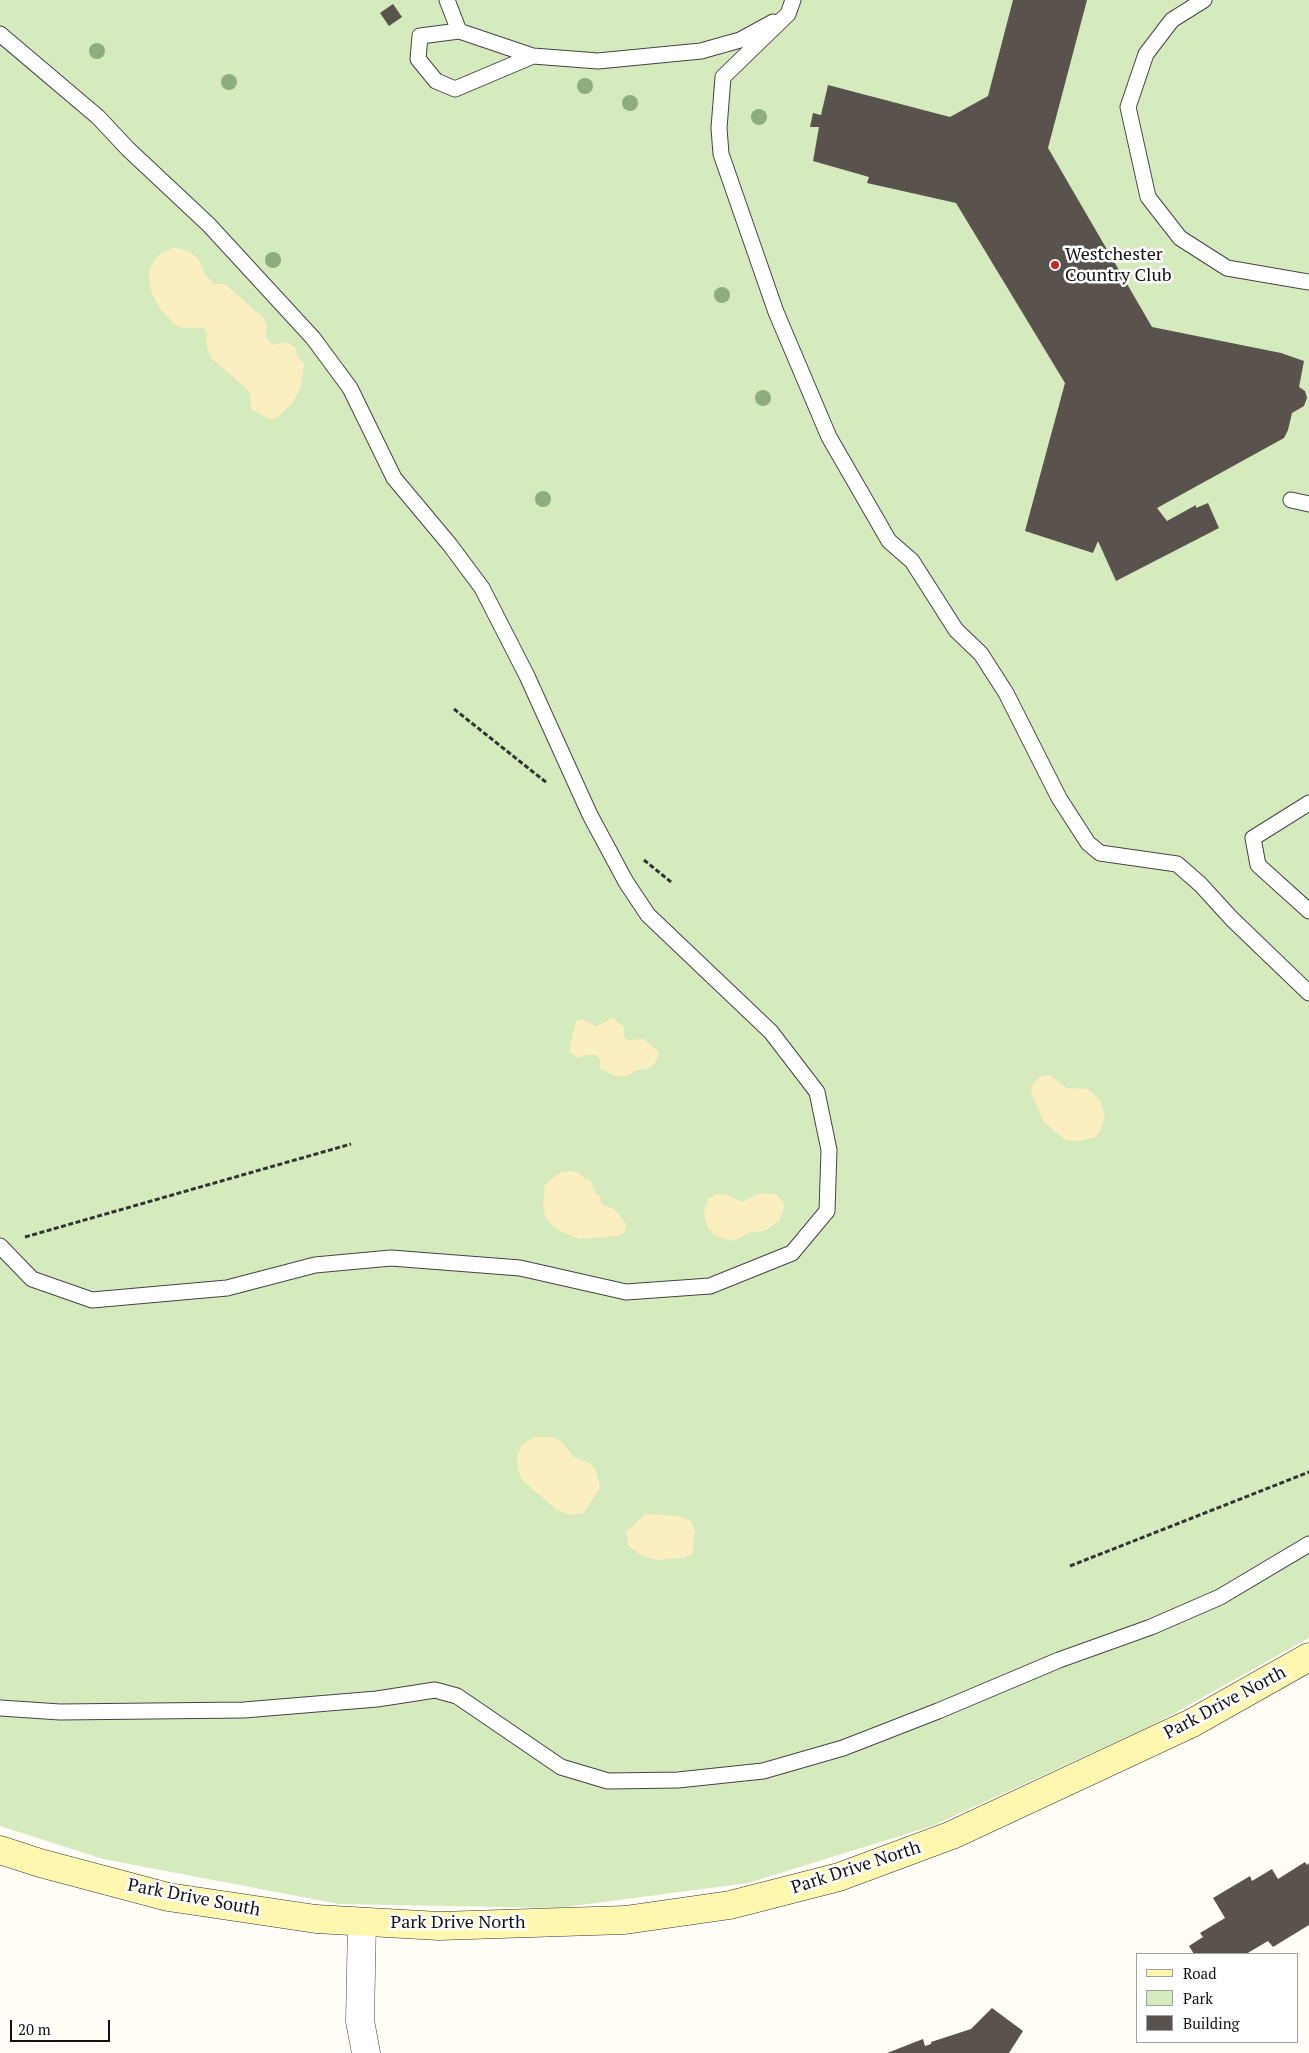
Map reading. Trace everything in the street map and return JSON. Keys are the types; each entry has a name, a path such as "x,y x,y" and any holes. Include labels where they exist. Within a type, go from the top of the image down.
{"street":[{"name":"Park Drive North","path":"362,1922 439,1926 625,1920 730,1905 839,1877 952,1835 1157,1740 1192,1723 1309,1657"},
{"name":"Park Drive South","path":"0,1850 40,1863 168,1897 316,1919 362,1922"},
{"path":"362,1922 360,2021 366,2053"}],"lane":[{"path":"446,0 459,31"},
{"path":"1204,0 1172,20 1146,54 1128,106 1148,197 1180,238 1227,268 1309,282"},
{"path":"533,56 455,89 436,81 418,59 420,36 459,31 533,56 598,61 701,51 740,40 790,7"},
{"path":"790,7 723,78 719,128 721,154 776,312 830,437 889,541 912,561 956,630 981,654 1006,693 1059,798 1088,843 1100,853 1177,864 1200,884 1239,926 1309,993"},
{"path":"0,34 98,117 128,149 209,225 313,338 350,388 394,478 482,588 527,676 590,815 626,882 648,915 770,1032 817,1092 829,1150 827,1211 792,1253 710,1286 626,1292 520,1268 391,1258 314,1265 227,1288 92,1300 32,1279 0,1246"},
{"path":"1292,500 1309,504"},
{"path":"1309,803 1253,838 1258,866 1309,911"},
{"path":"0,1708 60,1712 244,1710 377,1699 435,1690 457,1696 561,1767 608,1782 678,1780 763,1771 842,1748 938,1711 1059,1660 1151,1627 1220,1597 1309,1544"}],"path":[{"path":"19,1238 351,1144"},
{"path":"1070,1566 1309,1472"}],"green space":[{"name":"Westchester Country Club","path":"0,0 1309,0 1309,1638 1153,1725 932,1826 748,1883 558,1908 339,1904 103,1859 0,1826"}],"sand":[{"path":"174,247 188,251 199,259 204,272 213,284 225,284 264,318 267,326 266,336 272,345 287,342 295,347 298,357 304,364 301,387 292,404 277,418 269,419 251,409 250,394 246,388 211,358 207,348 207,333 203,328 184,328 174,324 159,307 152,294 149,280 150,267 159,255"},
{"path":"613,1018 624,1027 624,1037 627,1040 644,1039 658,1051 658,1058 652,1067 635,1071 628,1076 615,1076 600,1068 600,1060 596,1055 586,1055 578,1058 569,1051 576,1021 582,1019 596,1026"},
{"path":"1051,1076 1067,1088 1088,1089 1100,1100 1105,1117 1096,1137 1079,1141 1065,1140 1043,1121 1031,1092 1033,1084 1039,1077"},
{"path":"572,1171 580,1173 585,1179 590,1180 596,1194 600,1196 601,1204 614,1209 620,1215 626,1224 624,1233 618,1236 580,1239 556,1229 549,1222 545,1216 543,1203 545,1184 561,1172"},
{"path":"718,1194 727,1195 742,1202 758,1194 777,1195 783,1202 784,1208 779,1221 765,1231 751,1232 733,1241 714,1235 708,1228 704,1215 705,1206 709,1198"},
{"path":"535,1437 552,1437 563,1443 574,1457 591,1464 596,1471 600,1487 584,1513 570,1515 557,1510 523,1481 518,1470 517,1457 522,1445"},
{"path":"645,1514 678,1516 691,1521 695,1532 692,1554 683,1558 655,1560 639,1554 628,1545 626,1532"}],"building":[{"name":"Westchester Country Club","path":"1013,0 1087,0 1048,148 1152,327 1281,353 1304,361 1299,387 1305,391 1307,398 1304,406 1292,413 1284,438 1157,508 1167,521 1196,505 1196,508 1208,503 1219,528 1116,581 1098,541 1093,553 1025,531 1065,383 956,203 867,183 869,177 813,161 819,127 810,127 813,113 821,115 828,85 950,117 988,96"},
{"path":"393,4 402,17 389,26 380,13"},
{"path":"1305,1862 1307,1865 1309,1863 1309,1925 1273,1947 1268,1941 1248,1953 1193,1953 1189,1946 1203,1937 1200,1933 1225,1918 1213,1898 1250,1876 1252,1881 1272,1869 1278,1879"},
{"path":"992,2008 1023,2031 1009,2053 887,2053 923,2039 925,2046 931,2044 931,2042 971,2029"}],"place":[{"name":"Westchester Country Club","path":"1055,265"}]}
